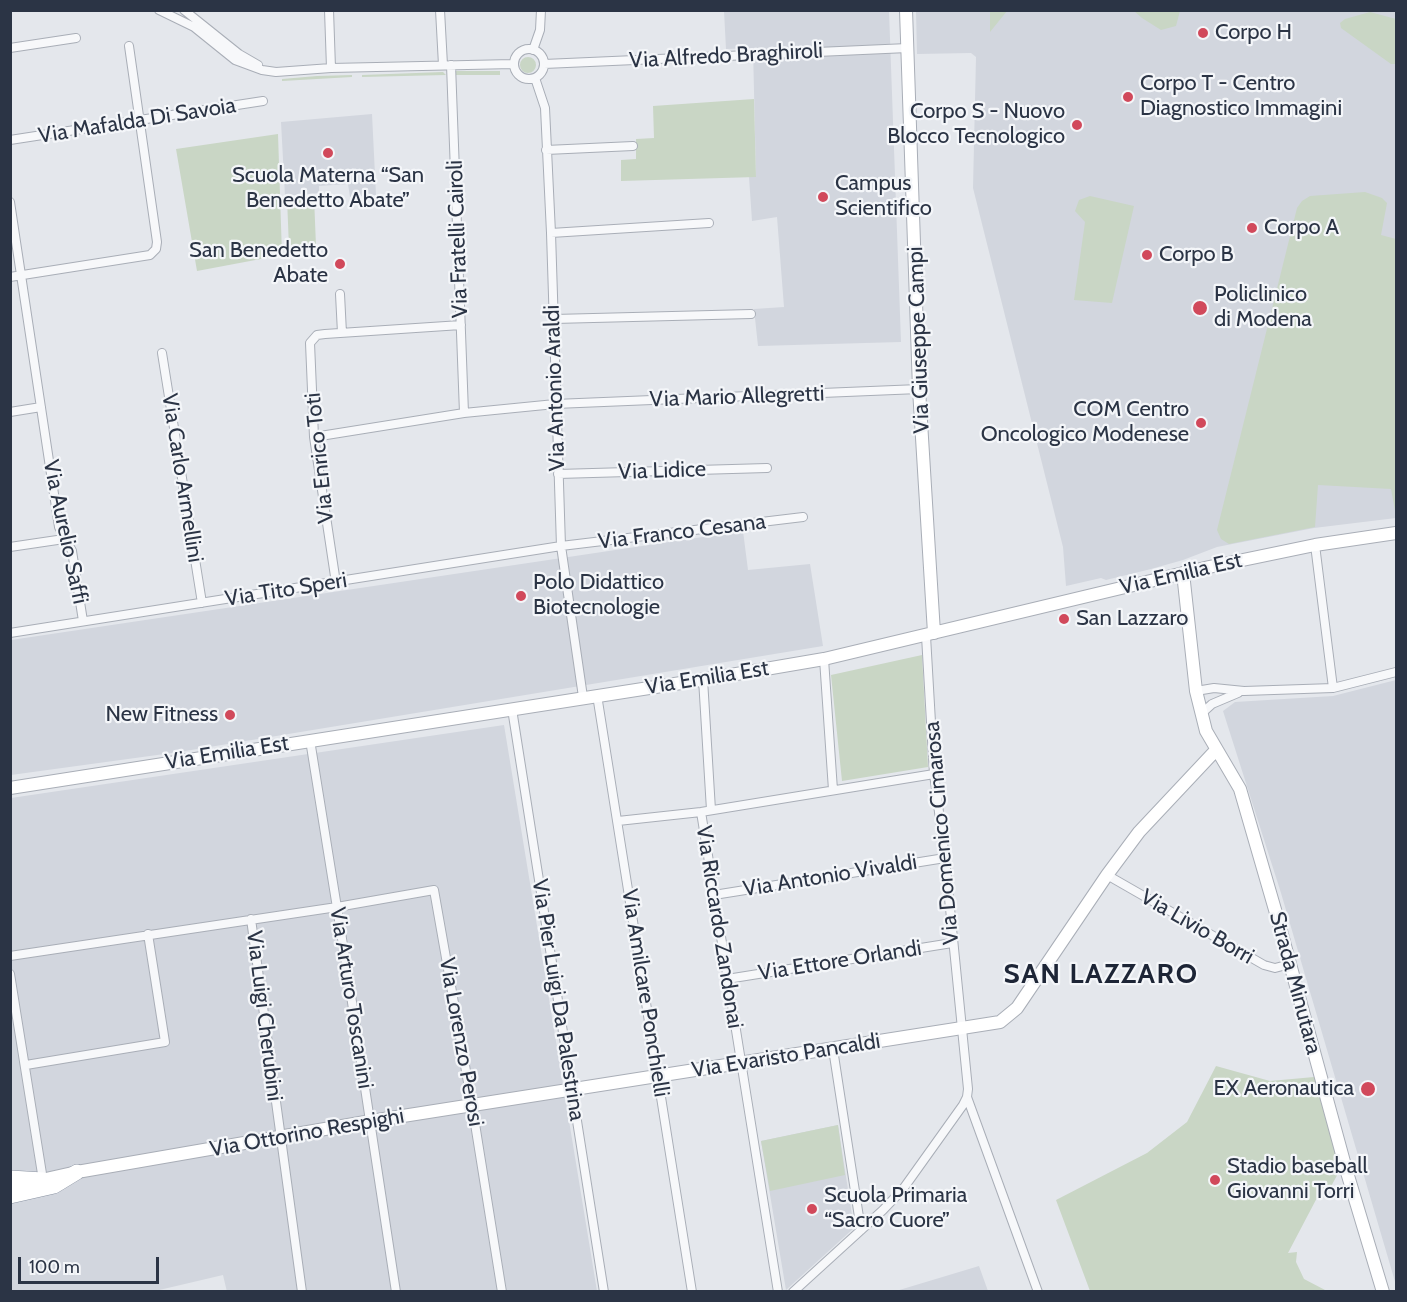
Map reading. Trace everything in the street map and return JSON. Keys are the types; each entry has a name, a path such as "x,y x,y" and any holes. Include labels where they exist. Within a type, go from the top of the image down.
{"highway":[{"path":"10,1196 54,1186 77,1172"},
{"path":"10,1178 43,1180"}],"street":[{"path":"159,10 194,27 244,65 276,72 331,68 513,64"},
{"path":"184,10 246,59 269,70"},
{"path":"329,10 331,68"},
{"name":"Via Fratelli Cairoli","path":"440,10 447,65 464,413"},
{"path":"533,50 540,30 541,10"},
{"name":"Via Giuseppe Campi","path":"906,10 930,634"},
{"path":"10,48 76,38"},
{"path":"10,277 154,253 157,242 129,46"},
{"name":"Via Alfredo Braghiroli","path":"544,64 908,48"},
{"path":"533,50 539,53 544,64 543,70 535,78 526,80 518,76 513,64 520,52 533,50"},
{"name":"Via Antonio Araldi","path":"535,78 544,105 551,233 561,546 583,697"},
{"name":"Via Mafalda Di Savoia","path":"10,140 263,101"},
{"path":"546,150 633,146"},
{"name":"Via Aurelio Saffi","path":"10,202 59,527 72,551 83,621"},
{"path":"551,233 709,223"},
{"path":"340,294 342,333 461,325"},
{"path":"554,319 751,314"},
{"name":"Via Enrico Toti","path":"336,583 314,437 309,343 317,335 342,333"},
{"name":"Via Carlo Armellini","path":"162,353 202,603"},
{"name":"Via Mario Allegretti","path":"314,437 464,413 555,404 919,389"},
{"path":"10,412 41,407"},
{"name":"Via Lidice","path":"558,474 767,468"},
{"name":"Via Franco Cesana","path":"561,546 803,517"},
{"name":"Via Emilia Est","path":"10,788 824,659 1183,573 1315,545 1396,533"},
{"path":"10,547 64,539"},
{"path":"1315,545 1333,688"},
{"name":"Via Tito Speri","path":"10,633 561,546"},
{"name":"Strada Minutara","path":"1183,573 1196,691 1201,714 1206,731 1240,789 1346,1169 1383,1292"},
{"name":"Via Domenico Cimarosa","path":"930,634 934,774 945,858 967,1096 1038,1292"},
{"path":"824,659 833,790"},
{"path":"1196,691 1214,688 1244,691 1333,688 1396,672"},
{"path":"703,679 711,810"},
{"path":"1201,714 1212,704 1244,691"},
{"name":"Via Amilcare Ponchielli","path":"597,695 692,1292"},
{"name":"Via Pier Luigi Da Palestrina","path":"512,709 604,1292"},
{"name":"Via Arturo Toscanini","path":"310,740 396,1292"},
{"path":"1107,875 1139,832 1216,750"},
{"path":"618,821 701,812 934,774"},
{"name":"Via Riccardo Zandonai","path":"701,812 778,1292"},
{"name":"Via Antonio Vivaldi","path":"714,895 945,858"},
{"name":"Via Evaristo Pancaldi","path":"571,1089 961,1030 1000,1022 1017,1008 1107,875"},
{"name":"Via Livio Borri","path":"1107,875 1264,965 1275,968 1290,964"},
{"name":"Via Lorenzo Perosi","path":"337,907 434,890 502,1292"},
{"path":"10,956 337,907"},
{"name":"Via Luigi Cherubini","path":"251,919 302,1292"},
{"path":"26,1065 165,1042 148,934"},
{"name":"Via Ettore Orlandi","path":"727,979 952,943"},
{"path":"10,974 43,1180"},
{"path":"833,1049 861,1230"},
{"name":"Via Ottorino Respighi","path":"10,1187 77,1172 571,1089"},
{"path":"793,1292 903,1189 963,1105 967,1096"}],"shaded area":[{"name":"Campus Scientifico","path":"724,11 889,11 901,342 758,346 754,309 784,307 777,217 752,221 749,177 756,177 753,48 726,49"},
{"name":"Policlinico di Modena","path":"916,11 1396,11 1396,518 1314,528 1217,547 1151,569 1106,580 1101,578 1066,586 1063,547 973,188 976,57 971,53 917,54"},
{"name":"Scuola Materna “San Benedetto Abate”","path":"372,114 376,195 350,197 348,184 319,186 319,193 285,196 281,122"},
{"path":"743,531 748,570 810,564 823,646 179,752 11,775 11,640"},
{"name":"EX Aeronautica","path":"1396,680 1396,1285 1281,893 1223,711 1235,702 1333,696"},
{"path":"504,725 597,1291 227,1292 223,1275 155,1291 11,1292 11,798"},
{"name":"Scuola Primaria “Sacro Cuore”","path":"838,1125 854,1228 786,1290 761,1141"},
{"path":"979,1266 988,1291 896,1291"}],"green space":[{"path":"990,11 1007,11 990,32"},
{"path":"1134,11 1180,11 1176,26 1161,30"},
{"path":"1370,12 1396,19 1396,64 1391,64 1341,28 1340,23 1345,19"},
{"path":"528,57 534,59 536,65 534,71 528,73 522,71 520,65 522,59"},
{"path":"456,71 500,71 500,75 455,75"},
{"path":"443,72 446,75 362,77 362,75"},
{"path":"352,75 352,77 282,81 282,79 317,76"},
{"path":"754,99 756,177 621,181 621,160 636,159 636,139 654,138 653,106"},
{"path":"278,134 282,255 197,271 176,149"},
{"path":"1365,192 1382,198 1387,203 1381,235 1396,239 1396,516 1391,489 1318,485 1315,527 1229,544 1221,539 1217,530 1297,208 1310,196"},
{"path":"1090,196 1134,206 1112,303 1074,300 1085,222 1075,211 1079,200"},
{"path":"314,197 316,246 289,248 287,198"},
{"path":"922,655 928,767 842,781 831,675"},
{"name":"Stadio baseball Giovanni Torri","path":"1216,1066 1270,1081 1314,1077 1341,1168 1328,1192 1319,1194 1288,1253 1297,1252 1296,1262 1304,1279 1327,1291 1090,1291 1056,1200 1147,1153 1187,1122"},
{"path":"838,1125 845,1175 770,1191 761,1141"}],"place":[{"name":"Corpo H","path":"1203,33"},
{"name":"Corpo T - Centro Diagnostico Immagini","path":"1128,97"},
{"name":"Corpo S - Nuovo Blocco Tecnologico","path":"1077,125"},
{"name":"Scuola Materna “San Benedetto Abate”","path":"328,153"},
{"name":"Campus Scientifico","path":"823,197"},
{"name":"Corpo A","path":"1252,228"},
{"name":"Corpo B","path":"1147,255"},
{"name":"San Benedetto Abate","path":"340,264"},
{"name":"Policlinico di Modena","path":"1200,308"},
{"name":"COM Centro Oncologico Modenese","path":"1201,423"},
{"name":"Polo Didattico Biotecnologie","path":"521,596"},
{"name":"San Lazzaro","path":"1064,619"},
{"name":"New Fitness","path":"230,715"},
{"name":"EX Aeronautica","path":"1368,1089"},
{"name":"Stadio baseball Giovanni Torri","path":"1215,1180"},
{"name":"Scuola Primaria “Sacro Cuore”","path":"812,1209"}],"district":[{"name":"SAN LAZZARO","path":"1101,975"}]}
